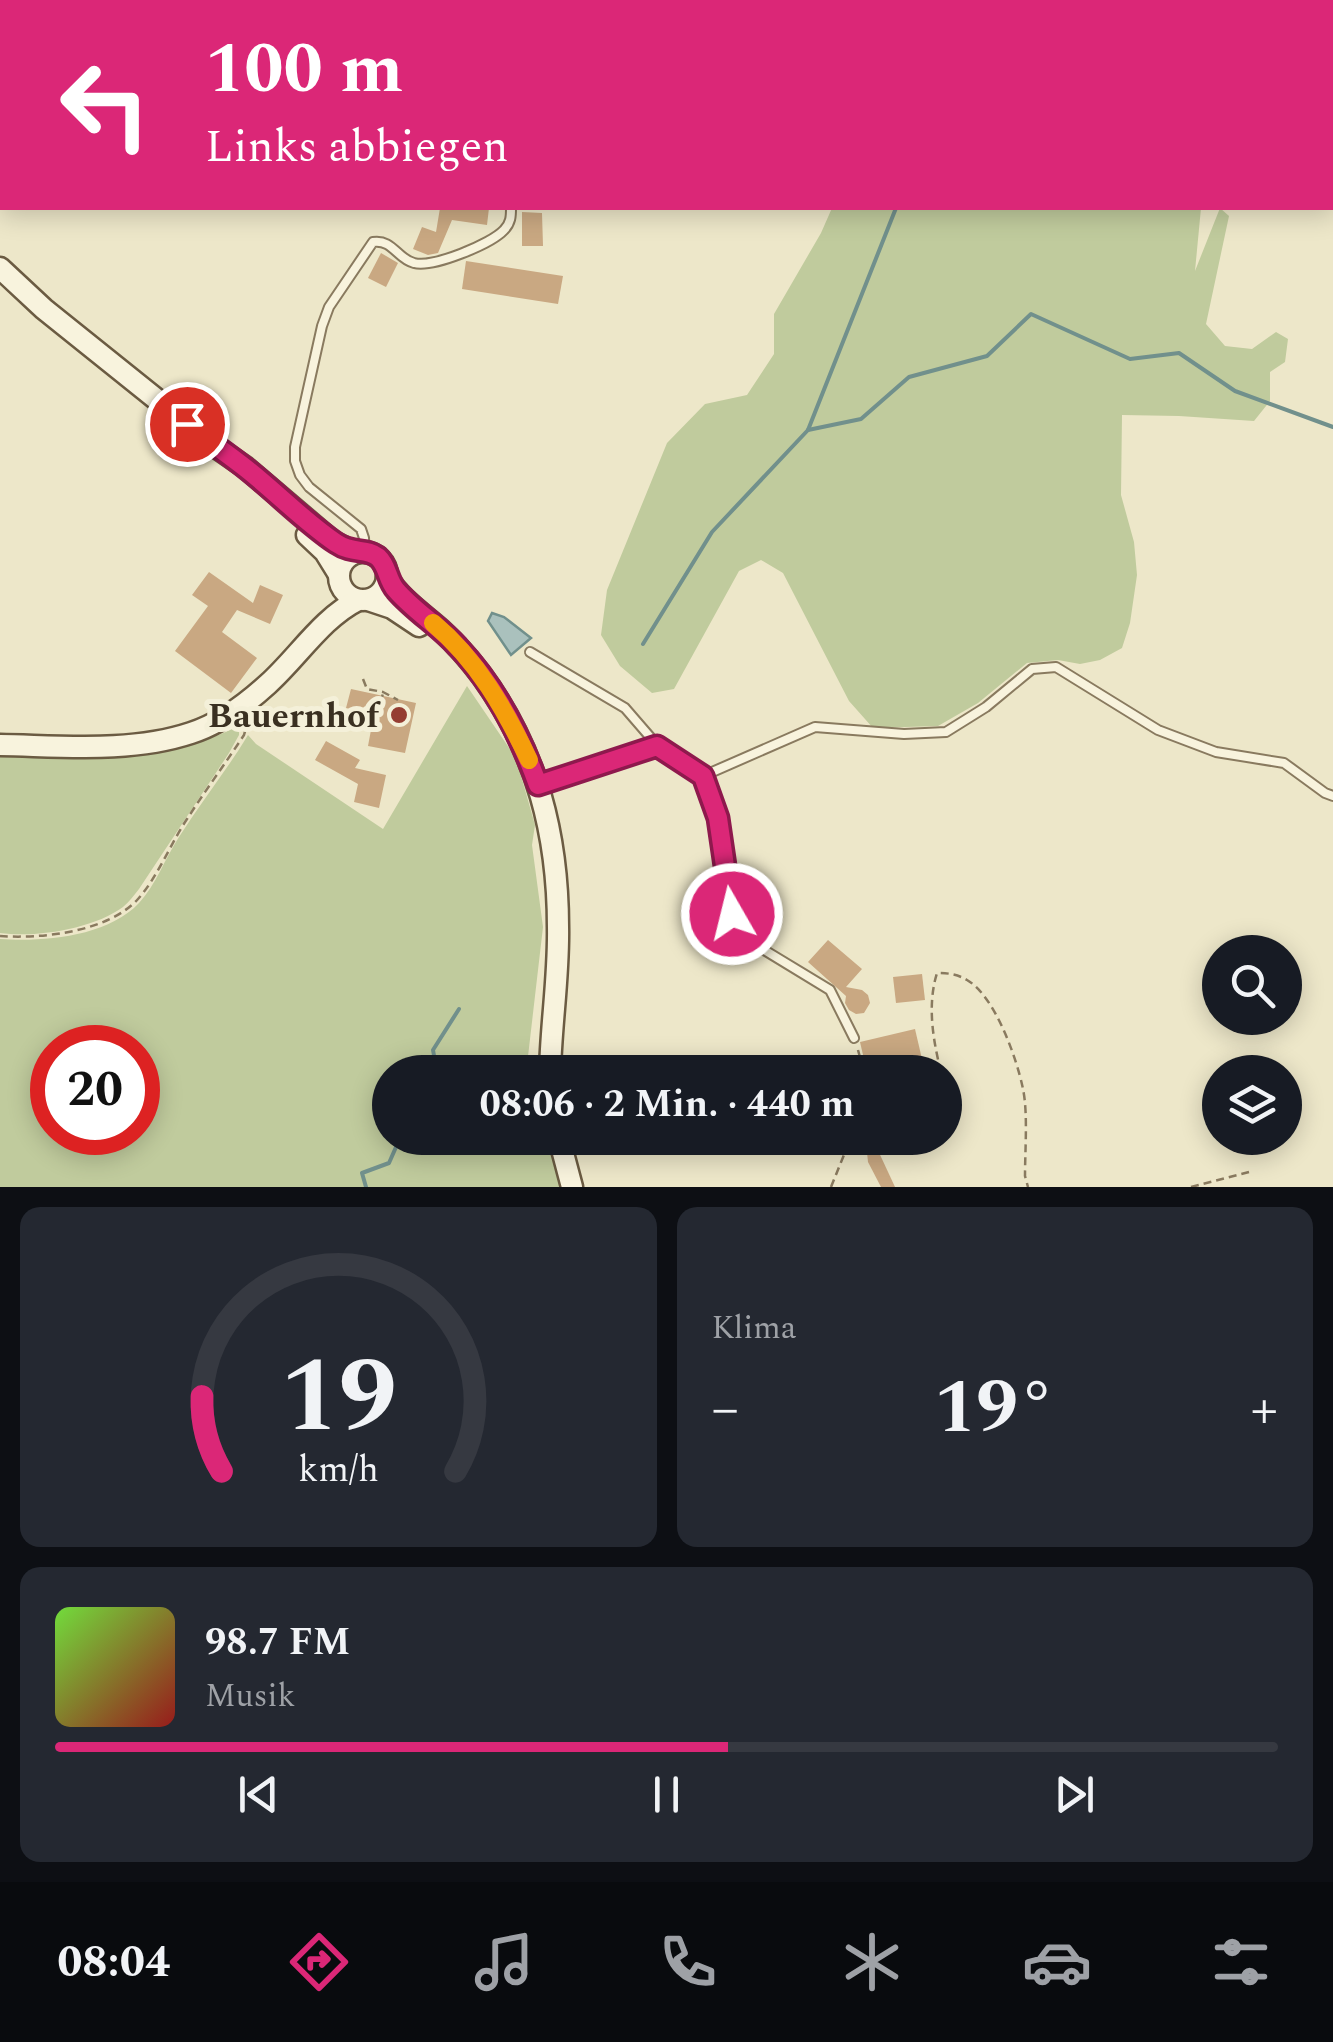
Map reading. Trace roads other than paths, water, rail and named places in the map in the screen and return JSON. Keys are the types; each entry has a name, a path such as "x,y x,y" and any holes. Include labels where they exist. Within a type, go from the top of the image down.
{"main road":[{"path":"0,268 44,309 245,467 332,541 372,553 391,573 398,592 442,630 476,668 508,716 528,758 555,853 558,930 550,1055"},
{"path":"216,447 324,552 348,596 392,608 446,649 487,696 528,758"},
{"path":"305,646 334,598 344,560 361,549"},
{"path":"0,745 118,745 194,732 234,711 272,681 336,614 382,590 391,573"},
{"path":"564,1155 572,1187"}],"lane":[{"path":"361,549 360,529 309,488 295,460 329,307 374,242 388,243 409,262 429,263 486,243 505,229 511,210"},
{"path":"530,652 625,708 657,746 703,776 718,818 732,914 756,945 830,990 854,1038"},
{"path":"703,776 815,727 904,734 946,732 986,707 1032,669 1056,668 1158,730 1216,752 1284,763 1333,796"},
{"path":"538,785 657,746"}],"water":[{"path":"492,613 504,617 531,638 511,655 488,621"}],"waterway":[{"path":"643,644 712,532 808,430 895,210"},
{"path":"808,430 861,419 909,377 987,356 1031,314 1130,359 1179,353 1235,391 1333,427"},
{"path":"434,1055 433,1050 459,1009"},
{"path":"366,1187 362,1173 389,1163 393,1155"}],"place":[{"name":"Bauernhof","path":"399,715"}]}
